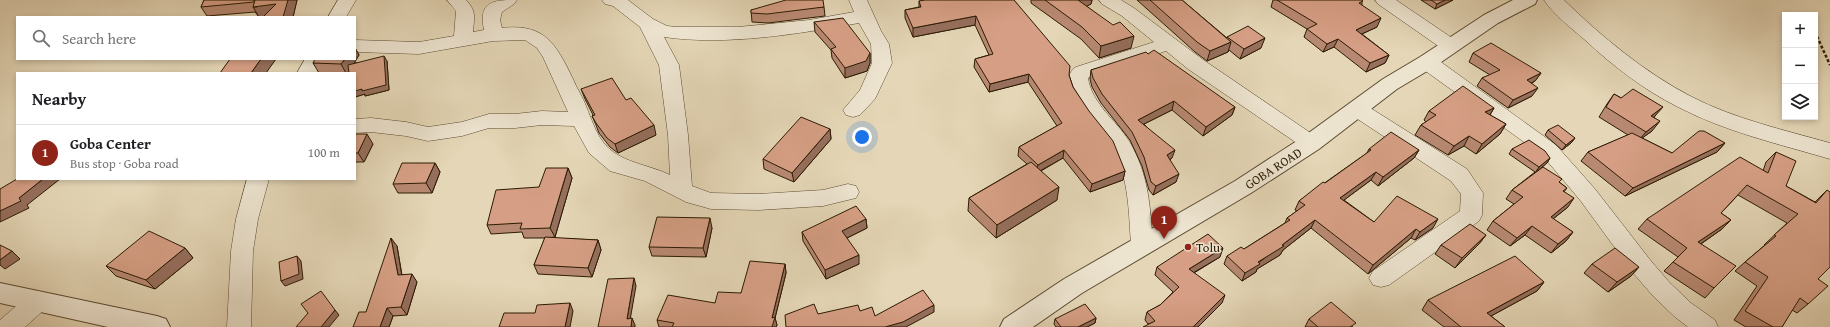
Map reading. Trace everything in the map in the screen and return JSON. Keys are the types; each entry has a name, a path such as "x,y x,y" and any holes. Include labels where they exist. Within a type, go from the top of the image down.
{"street":[{"path":"338,16 347,0"},
{"path":"456,0 465,10 463,41"},
{"path":"494,35 491,20 494,9 508,0"},
{"path":"612,0 618,1 647,23 663,31 677,33 731,33 809,26 861,8 872,32 880,44 882,63 868,94 852,110"},
{"path":"1108,0 1128,12 1167,44 1311,143"},
{"path":"1384,0 1451,46"},
{"name":"GOBA ROAD","path":"1013,327 1073,286 1142,244 1243,187 1311,143 1390,84 1427,62 1491,19 1528,0"},
{"path":"1553,0 1597,42 1627,65 1686,102 1715,115 1830,151"},
{"path":"647,23 669,65 678,135 682,190"},
{"path":"356,46 419,48 511,33 530,35 545,45 558,65 566,86 578,106 580,119 596,148 617,165 652,175 694,196 712,201 759,202 823,198 848,192"},
{"path":"1142,244 1138,202 1130,165 1116,138 1097,116 1078,85 1078,75 1167,44"},
{"path":"308,72 314,60"},
{"path":"1427,62 1549,150 1566,166 1634,256 1667,295 1706,327"},
{"path":"1357,109 1459,175 1472,193 1470,215 1380,278"},
{"path":"356,126 406,129 428,134 462,129 489,121 515,121 542,118 580,119"},
{"path":"239,327 242,251 247,219 258,180"},
{"path":"0,293 157,327"},
{"path":"9,327 38,301"}],"path":[{"path":"1818,39 1830,65"}],"building":[{"path":"204,0 254,0 254,2 201,7"},
{"path":"255,0 288,0 283,16 264,16 276,4 253,7"},
{"path":"786,0 823,0 824,7 767,14 751,13 751,10"},
{"path":"1014,0 1070,66 1069,75 1073,87 1089,111 1113,141 1125,171 1092,184 1064,150 1038,165 1019,147 1062,123 1029,74 990,84 975,59 993,54 976,16 913,28 905,10 921,7 919,1"},
{"path":"1045,0 1078,0 1113,25 1120,22 1134,36 1101,46 1082,27"},
{"path":"1150,0 1182,0 1231,42 1210,51 1197,42"},
{"path":"1277,0 1362,0 1363,1 1359,3 1381,18 1356,30 1389,55 1370,63 1338,39 1327,44 1307,29 1317,24"},
{"path":"1431,0 1445,0 1437,4"},
{"path":"843,18 870,53 866,61 845,68 831,49 836,47 814,22"},
{"path":"1248,26 1265,38 1244,49 1227,37"},
{"path":"1491,43 1541,73 1527,80 1538,88 1513,100 1482,78 1500,70 1473,53"},
{"path":"1154,50 1235,107 1206,127 1174,101 1138,120 1175,150 1167,155 1179,174 1156,186 1151,182 1144,157 1132,132 1102,94 1093,78 1091,70 1146,52 1148,54"},
{"path":"384,56 386,85 362,91 362,89 356,91 356,72 349,72 348,65"},
{"path":"229,60 260,60 252,72 221,72"},
{"path":"314,60 344,60 341,64 313,63"},
{"path":"612,78 626,100 631,98 654,125 615,144 607,138 596,123 592,116 595,115 581,89"},
{"path":"1463,86 1494,108 1485,112 1506,124 1482,144 1469,136 1454,146 1421,125 1436,115 1429,111"},
{"path":"1633,89 1663,107 1651,116 1660,121 1646,132 1606,107 1614,94 1621,98"},
{"path":"801,117 830,129 792,173 763,159"},
{"path":"1558,125 1575,138 1566,145 1548,130"},
{"path":"1699,131 1704,131 1725,143 1633,188 1588,152 1632,133 1672,153"},
{"path":"1391,132 1419,150 1383,177 1376,172 1340,198 1374,222 1397,196 1438,219 1420,232 1416,229 1373,265 1315,220 1282,245 1284,246 1258,262 1260,264 1245,273 1227,256 1241,247 1244,249 1290,220 1287,218 1305,205 1299,201 1323,182 1325,183 1371,150 1369,149"},
{"path":"356,134 367,134 358,153 356,153"},
{"path":"1529,140 1545,151 1550,158 1539,167 1512,149"},
{"path":"1776,152 1796,161 1786,186 1816,203 1827,190 1830,192 1830,267 1818,279 1828,286 1808,304 1800,298 1782,327 1773,327 1745,311 1768,277 1745,262 1776,236 1774,235 1798,214 1747,185 1721,213 1731,220 1698,242 1736,266 1714,288 1673,262 1687,248 1647,219 1740,157 1768,173"},
{"path":"1031,162 1059,187 997,225 969,198"},
{"path":"402,163 435,163 426,183 393,184"},
{"path":"1543,167 1562,179 1559,182 1567,188 1563,191 1574,198 1551,217 1573,232 1558,244 1532,226 1517,238 1493,221 1523,197 1512,190"},
{"path":"546,168 568,168 550,228 520,229 522,223 487,225 496,190 539,187"},
{"path":"16,180 42,180 19,198 21,201 0,211 0,189"},
{"path":"856,206 866,219 842,231 859,255 825,270 802,232"},
{"path":"657,217 710,218 703,248 649,247"},
{"path":"1470,224 1486,235 1462,258 1441,245"},
{"path":"149,231 185,248 146,280 106,266"},
{"path":"1208,234 1223,248 1189,269 1225,295 1193,327 1143,327 1155,321 1147,312 1160,305 1179,287 1157,267"},
{"path":"545,237 598,240 588,268 534,265"},
{"path":"391,238 398,275 412,274 401,307 387,308 380,327 353,327 359,312 366,312"},
{"path":"0,245 12,251 0,260"},
{"path":"1615,248 1639,267 1617,282 1592,264"},
{"path":"297,256 299,274 281,281 279,262"},
{"path":"1515,256 1544,282 1487,313 1505,327 1461,327 1428,300"},
{"path":"750,261 785,264 772,318 775,317 772,327 672,327 674,323 657,320 668,295 715,303 718,292 741,293"},
{"path":"634,278 627,319 632,318 631,327 598,327 608,279"},
{"path":"923,290 934,305 903,322 885,327 786,327 785,315 814,304 818,314 858,305 860,311 872,307 875,316"},
{"path":"321,291 335,310 321,327 296,327 308,313 301,304"},
{"path":"1331,302 1356,323 1350,327 1318,327 1309,319"},
{"path":"570,303 565,327 499,327 504,313 535,313 537,305"},
{"path":"1085,304 1096,318 1078,327 1061,327 1055,319"}],"place":[{"name":"Goba Center","path":"1164,239"},
{"name":"Tolu","path":"1188,247"}]}
